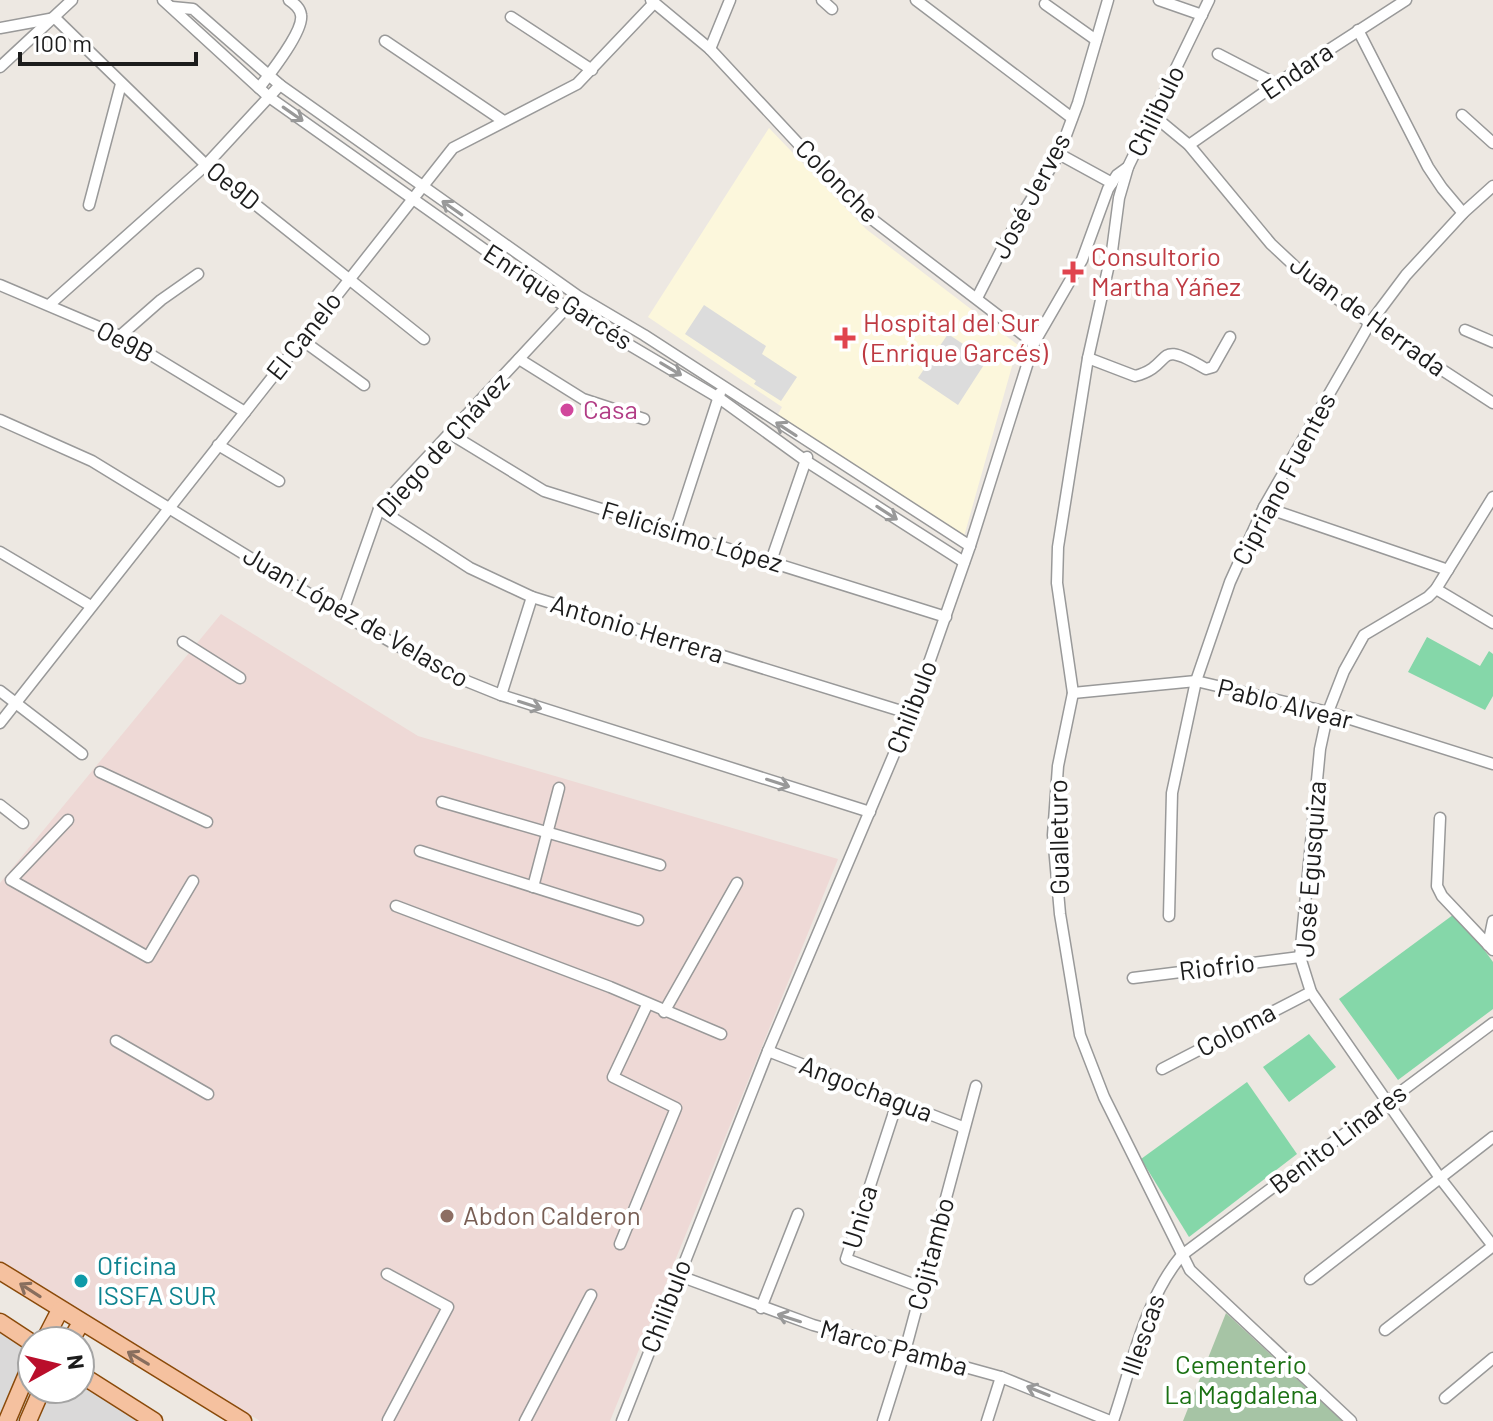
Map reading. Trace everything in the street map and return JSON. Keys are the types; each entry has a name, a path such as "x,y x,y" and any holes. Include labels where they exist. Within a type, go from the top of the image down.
{"main road":[{"path":"0,1271 243,1421"},
{"path":"52,1325 60,1310"},
{"path":"96,1384 154,1421"},
{"path":"7,1421 16,1400"}],"street":[{"path":"0,67 72,0"},
{"path":"259,88 298,30 302,17 296,5 289,0"},
{"path":"710,49 730,0"},
{"path":"822,0 832,9"},
{"path":"917,0 1072,118"},
{"name":"José Jerves","path":"977,298 1006,241 1059,154 1108,0"},
{"path":"1159,0 1202,15"},
{"name":"Chilibulo","path":"622,1421 677,1275 768,1051 911,714 970,546 1034,343 1082,260 1112,183 1128,167 1209,0"},
{"name":"Endara","path":"1189,145 1401,1"},
{"name":"Colonche","path":"652,2 710,49 860,210 1034,343"},
{"name":"El Canelo","path":"0,723 453,148 502,120 577,84 652,2"},
{"name":"Enrique Garcés","path":"167,4 193,9 268,76 421,187 720,393 806,461 964,562"},
{"name":"Enrique Garcés","path":"167,4 269,97 567,308 811,445 970,546"},
{"path":"1045,4 1096,40"},
{"path":"511,17 592,70"},
{"path":"0,28 55,18"},
{"name":"Oe9D","path":"55,18 206,165 424,339"},
{"path":"1358,30 1428,167 1463,213"},
{"path":"385,41 502,120"},
{"path":"1218,54 1276,84"},
{"path":"89,205 121,84"},
{"path":"49,305 206,165 280,85"},
{"path":"1462,115 1493,143"},
{"name":"Juan de Herrada","path":"1154,116 1189,145 1271,244 1301,272 1370,323 1493,403"},
{"path":"1059,154 1112,183"},
{"name":"Gualleturo","path":"1128,167 1119,198 1112,251 1088,358 1058,547 1057,583 1073,693 1058,766 1053,835 1060,914 1080,1035 1104,1097 1190,1270 1351,1421"},
{"name":"Cipriano Fuentes","path":"1169,916 1172,793 1196,681 1230,582 1264,507 1370,323 1406,275 1463,213 1493,186"},
{"path":"120,336 161,300 198,274"},
{"name":"Oe9B","path":"0,285 120,336 245,412"},
{"name":"Diego de Chávez","path":"342,614 379,509 578,296"},
{"path":"1465,330 1493,342"},
{"path":"1088,358 1135,376 1174,353 1206,369 1213,367 1230,337"},
{"path":"302,340 364,385"},
{"path":"519,359 583,399 644,419"},
{"path":"675,531 720,393"},
{"name":"Juan López de Velasco","path":"0,420 92,461 342,614 444,672 501,695 870,812"},
{"name":"Felicísimo López","path":"449,433 544,491 946,617"},
{"path":"218,445 279,481"},
{"path":"771,561 811,445"},
{"name":"José Egusquiza","path":"1493,497 1436,589 1428,597 1364,635 1344,671 1328,712 1320,749 1300,957 1311,992 1440,1178 1493,1246"},
{"path":"1264,507 1448,570"},
{"name":"Antonio Herrera","path":"379,509 470,568 532,597 911,714"},
{"path":"0,552 91,606"},
{"path":"1436,589 1493,623"},
{"path":"501,695 532,597"},
{"path":"183,642 240,678"},
{"name":"Pablo Alvear","path":"1073,693 1196,681 1328,712 1493,764"},
{"path":"0,691 82,754"},
{"path":"100,772 207,822"},
{"path":"533,887 559,788"},
{"path":"442,802 660,865"},
{"path":"0,805 23,823"},
{"path":"1440,818 1437,886 1442,896 1491,948"},
{"path":"68,820 11,880 148,957 193,881"},
{"path":"420,851 638,920"},
{"path":"664,1012 737,883"},
{"path":"396,906 610,987 721,1034"},
{"path":"1491,948 1493,921"},
{"name":"Riofrio","path":"1133,978 1300,957"},
{"name":"Coloma","path":"1162,1069 1311,992"},
{"path":"620,1244 676,1108 613,1077 647,1005"},
{"name":"Benito Linares","path":"1182,1255 1493,1023"},
{"path":"116,1041 208,1094"},
{"name":"Angochagua","path":"768,1051 898,1100 963,1129"},
{"name":"Cojitambo","path":"883,1421 905,1351 976,1086"},
{"name":"Unica","path":"898,1100 846,1259 921,1287"},
{"path":"1310,1279 1493,1137"},
{"path":"761,1308 798,1214"},
{"path":"1385,1330 1493,1246"},
{"name":"Illescas","path":"1112,1421 1164,1276 1182,1255"},
{"path":"387,1274 448,1307 388,1420"},
{"name":"Marco Pamba","path":"677,1275 761,1308 1001,1377 1112,1421"},
{"path":"525,1421 591,1295"},
{"path":"1445,1398 1493,1358"},
{"path":"987,1421 1001,1377"}],"shaded area":[{"name":"Hospital del Sur (Enrique Garcés)","path":"769,128 866,229 1018,345 963,540 777,416 782,407 648,317"},
{"path":"704,305 766,346 762,354 797,377 781,401 685,334"},
{"path":"948,334 987,360 958,405 918,378"},
{"path":"221,614 418,736 838,859 610,1421 260,1421 0,1263 0,883"},
{"path":"0,1332 16,1342 16,1405 96,1405 96,1391 147,1421 0,1421"}],"green space":[{"path":"1427,637 1480,666 1489,651 1493,654 1493,696 1485,710 1408,672"},
{"path":"1457,912 1493,962 1493,1009 1398,1080 1339,999"},
{"path":"1309,1034 1336,1067 1289,1102 1263,1067"},
{"path":"1247,1082 1297,1154 1189,1237 1141,1159"},
{"name":"Cementerio La Magdalena","path":"1226,1313 1342,1421 1183,1421"}],"place":[{"name":"Consultorio Martha Yáñez","path":"1073,272"},
{"name":"Hospital del Sur (Enrique Garcés)","path":"845,338"},
{"name":"Casa","path":"567,410"},
{"name":"Abdon Calderon","path":"447,1216"},
{"name":"Oficina ISSFA SUR","path":"81,1281"}]}
